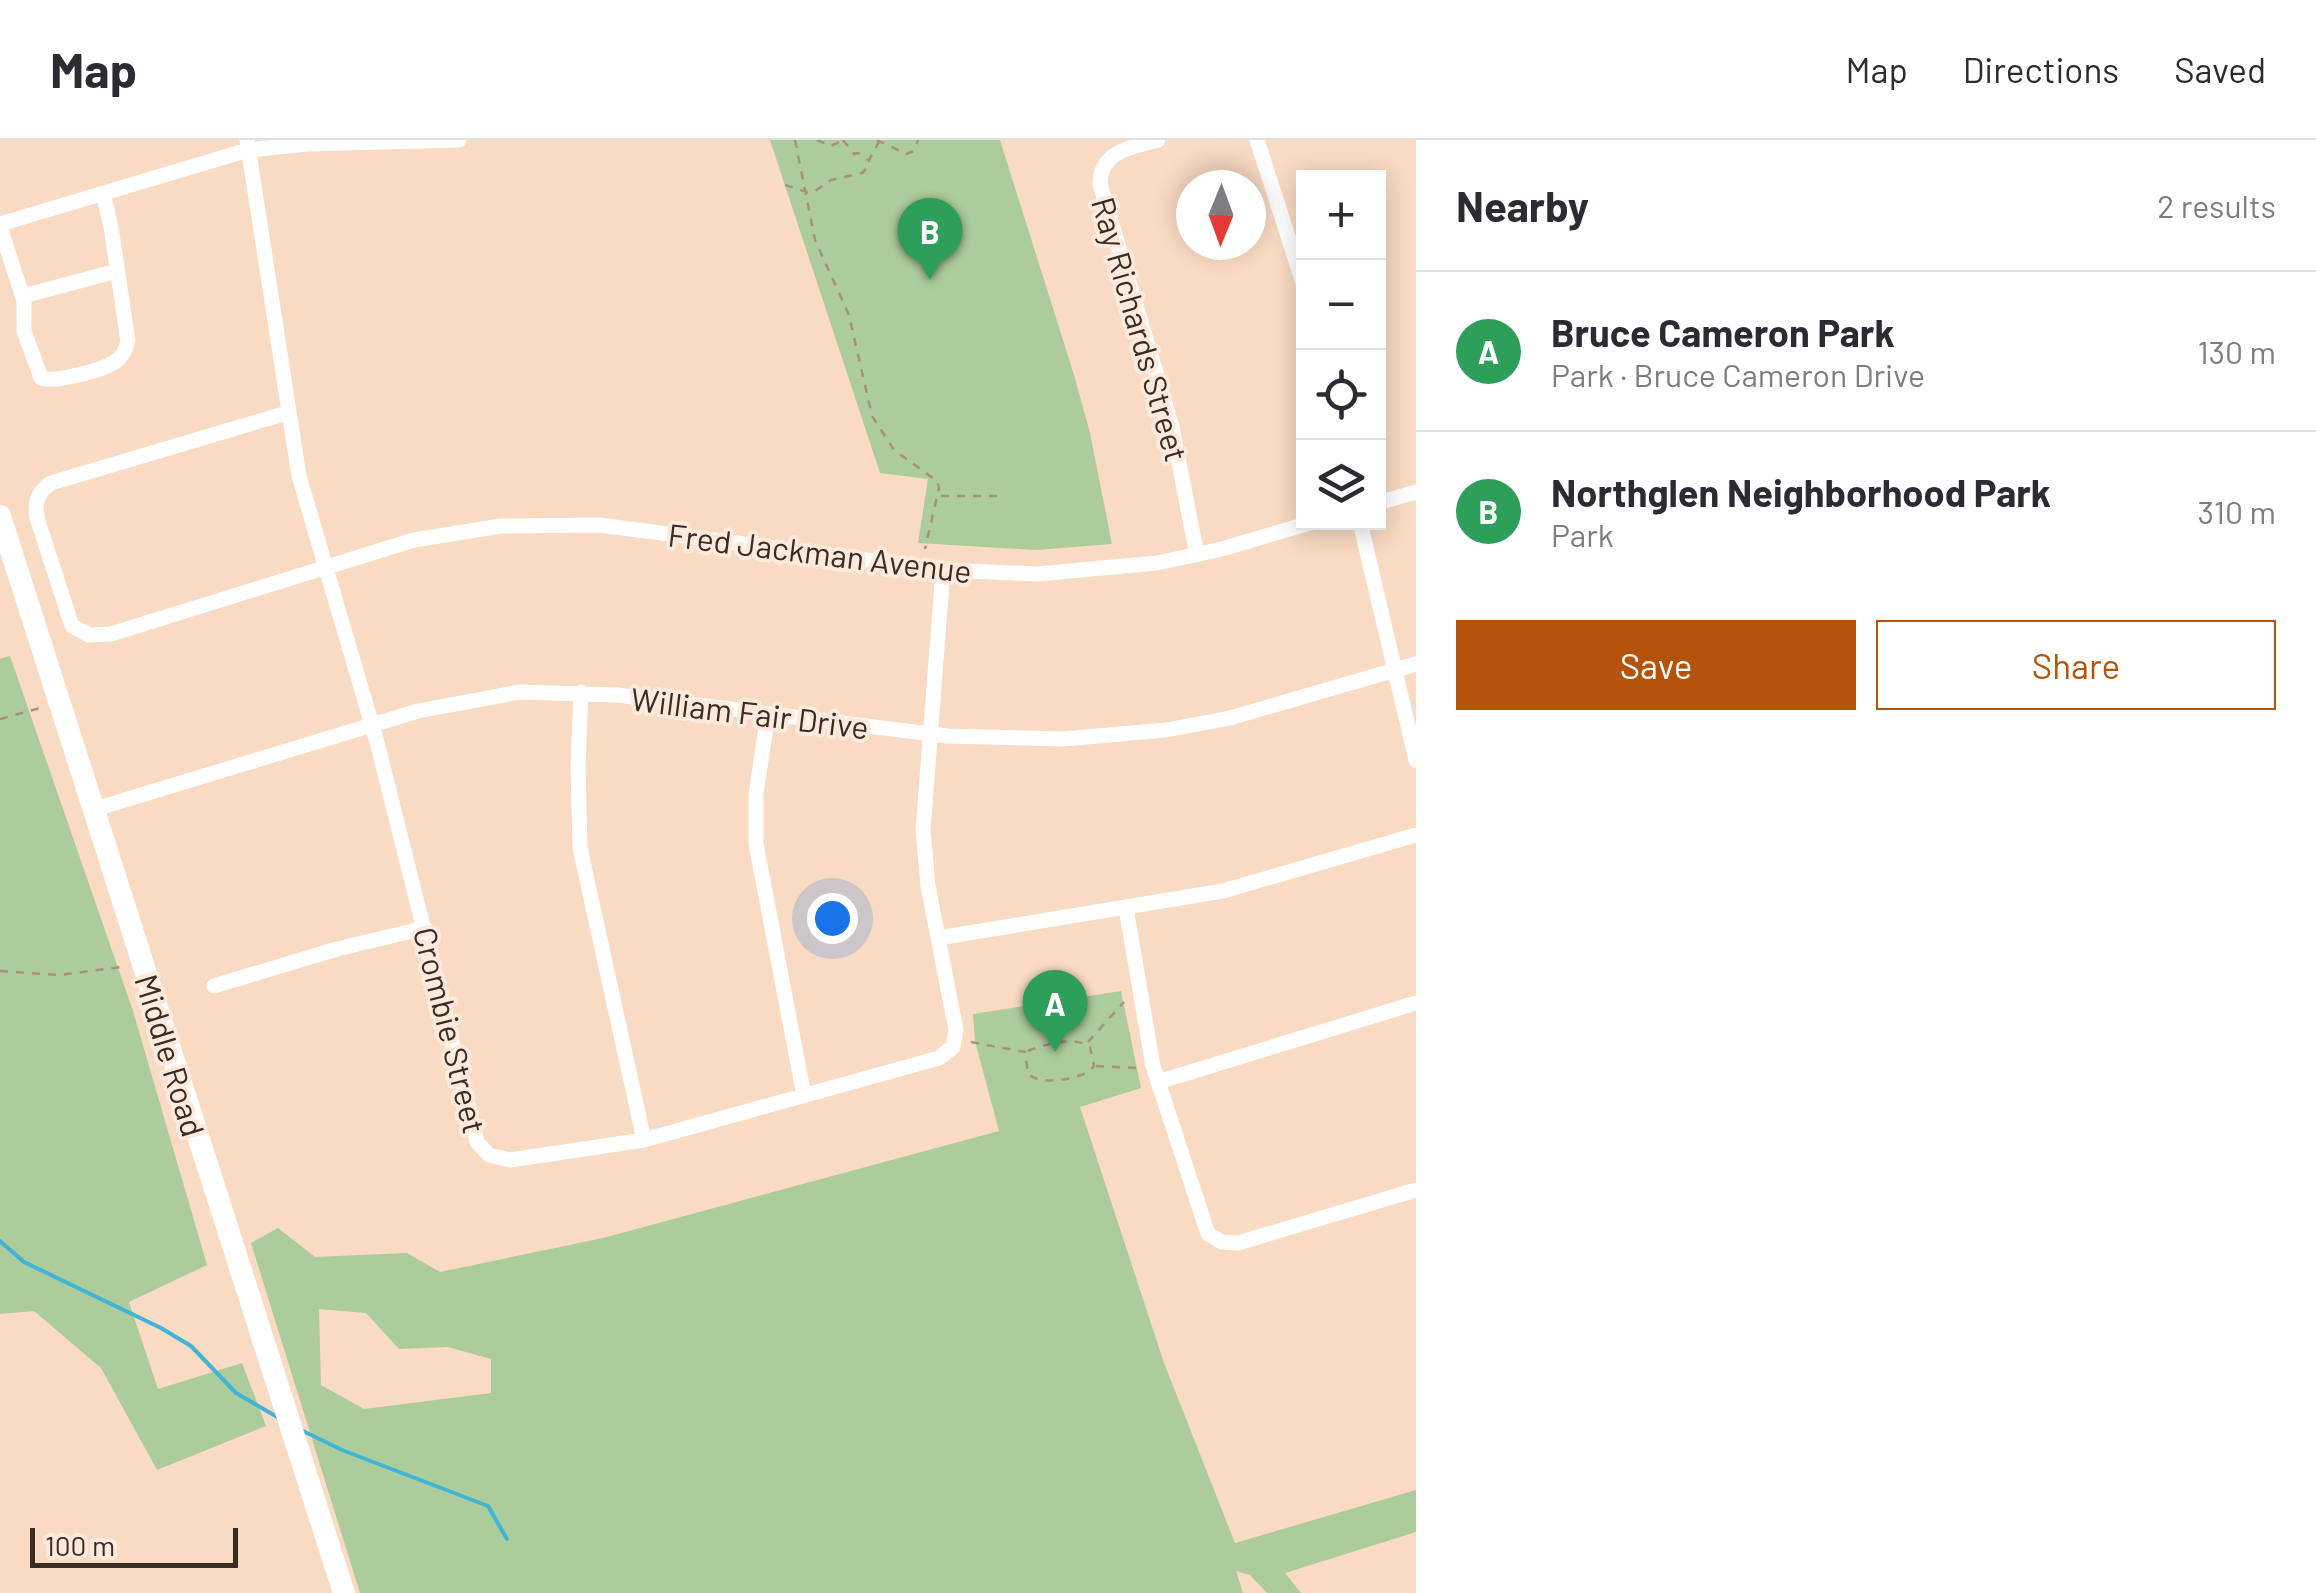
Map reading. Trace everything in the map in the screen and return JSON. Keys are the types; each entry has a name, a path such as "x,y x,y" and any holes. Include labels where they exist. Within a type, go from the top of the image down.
{"street":[{"path":"103,193 127,332 123,354 110,364 53,380 42,378 24,331 23,296 0,225 248,145 459,140"},
{"name":"Ray Richards Street","path":"1158,140 1110,157 1100,173 1100,184 1172,427 1197,555"},
{"path":"1257,140 1296,261"},
{"name":"Crombie Street","path":"248,145 299,476 372,725 482,1149 500,1160 510,1160 644,1140 939,1058 953,1046 956,1030 924,845 942,570"},
{"path":"23,296 117,271"},
{"name":"Fred Jackman Avenue","path":"287,414 51,482 38,495 37,518 69,618 80,632 112,634 414,540 455,532 551,524 641,530 942,570 1007,574 1083,572 1197,555 1296,527"},
{"path":"1386,501 1416,492"},
{"name":"Middle Road","path":"0,516 344,1593"},
{"path":"1362,530 1416,760"},
{"name":"William Fair Drive","path":"92,810 372,725 468,700 520,692 581,692 929,734 1005,740 1064,739 1166,730 1277,706 1416,664"},
{"path":"581,692 580,848 644,1140"},
{"path":"768,714 756,794 756,844 804,1096"},
{"path":"938,938 1239,887 1416,835"},
{"path":"1126,908 1146,1034 1158,1082 1208,1234 1222,1242 1238,1243 1416,1190"},
{"path":"214,986 425,928"},
{"path":"1158,1082 1416,1004"}],"path":[{"path":"795,140 815,240 850,315 872,416 894,450 936,482 939,496 925,549"},
{"path":"818,140 831,146 843,140 854,154 868,160"},
{"path":"785,185 806,192 815,190 831,180 862,174 878,141 906,154 914,151 918,140"},
{"path":"939,496 998,496"},
{"path":"0,719 40,708"},
{"path":"0,970 59,975 122,967"},
{"path":"1087,1044 1124,1002"},
{"path":"971,1042 1025,1052 1072,1041 1087,1044"},
{"path":"1087,1044 1094,1066"},
{"path":"1025,1052 1028,1074 1038,1081 1082,1077 1094,1066 1138,1068"}],"green space":[{"path":"770,140 1000,140 1074,375 1112,544 1036,550 918,543 928,479 880,473"},
{"path":"10,656 133,1011 207,1265 129,1302 158,1389 242,1363 266,1426 157,1470 101,1368 34,1311 0,1314 0,659"},
{"path":"1121,991 1141,1088 1080,1107 1164,1363 1235,1543 1416,1490 1416,1532 1285,1573 1301,1593 1267,1593 1250,1575 1236,1571 1243,1593 360,1593 251,1243 278,1228 315,1257 407,1253 440,1272 603,1238 999,1131 975,1041 973,1014","holes":["319,1309 366,1313 399,1349 448,1347 491,1359 491,1393 364,1409 321,1385"]}],"waterway":[{"path":"0,1241 24,1262 191,1346 236,1393 279,1418"},
{"path":"301,1430 342,1450 488,1506 507,1539"}],"place":[{"name":"Northglen Neighborhood Park","path":"930,280"},
{"name":"Bruce Cameron Park","path":"1055,1052"}]}
